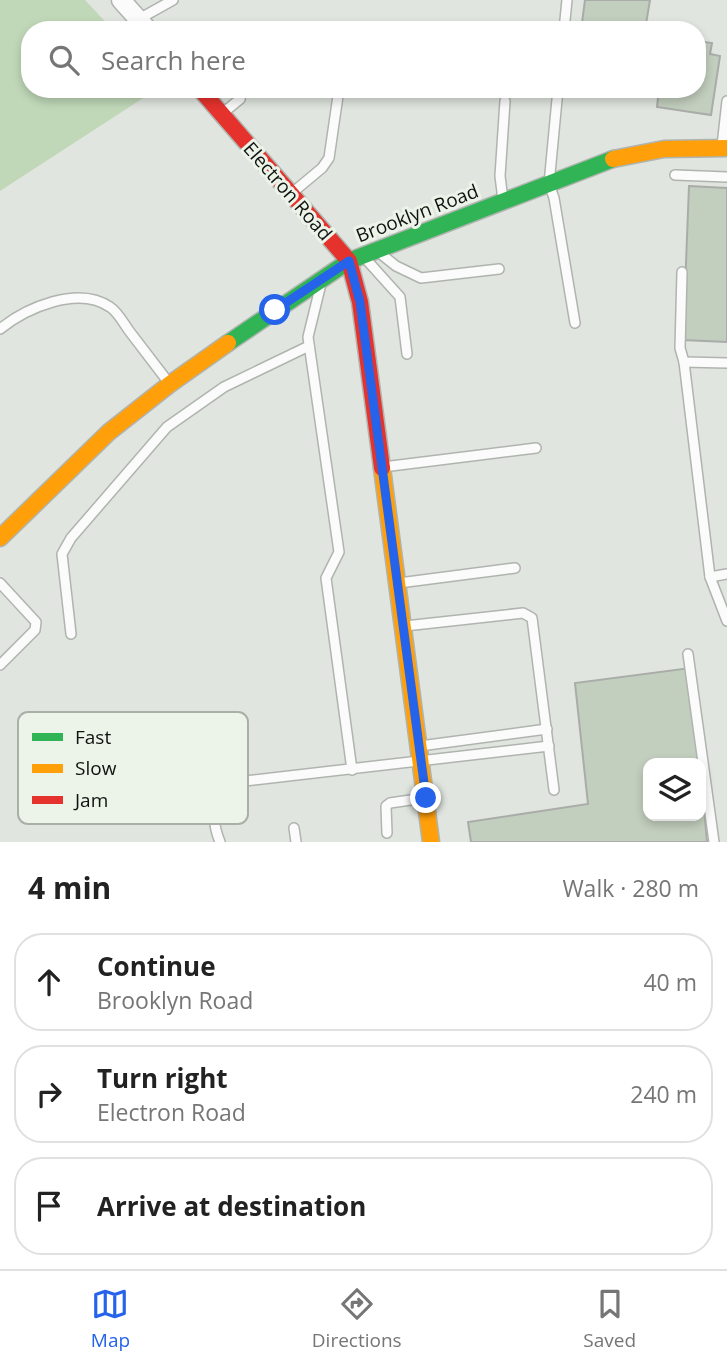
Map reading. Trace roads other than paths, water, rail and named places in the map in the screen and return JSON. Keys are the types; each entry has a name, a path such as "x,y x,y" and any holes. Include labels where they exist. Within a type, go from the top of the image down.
{"street":[{"path":"121,0 141,21"},
{"name":"Electron Road","path":"208,98 291,194 363,256 360,302 431,842"},
{"name":"Brooklyn Road","path":"0,538 109,432 170,384 275,310 363,256 618,157 687,147 725,148"}],"lane":[{"path":"148,21 173,0"},
{"path":"565,21 567,0"},
{"path":"221,114 240,98"},
{"path":"291,194 322,168 329,158 338,98"},
{"path":"557,98 549,184 554,198 575,323"},
{"path":"725,148 727,101"},
{"path":"503,202 500,176 505,102"},
{"path":"675,175 727,177"},
{"path":"363,256 396,266 421,278 499,269"},
{"path":"363,256 400,297 407,354"},
{"path":"681,272 680,348 684,362 710,577 727,621"},
{"path":"322,279 308,337 339,552 326,578 352,770"},
{"path":"0,329 17,316 47,303 74,298 110,306 170,384"},
{"path":"71,634 62,554 71,538 167,427 223,387 309,346"},
{"path":"684,362 727,363"},
{"path":"382,467 536,448"},
{"path":"397,583 515,568"},
{"path":"710,577 727,574"},
{"path":"0,583 36,622 35,630 0,665"},
{"path":"403,626 523,613 532,618 554,790"},
{"path":"688,654 714,842"},
{"path":"248,781 352,770 547,729"},
{"path":"420,754 549,746"},
{"path":"387,833 386,806 390,803 426,798"},
{"path":"215,824 220,842"},
{"path":"294,828 296,842"}]}
